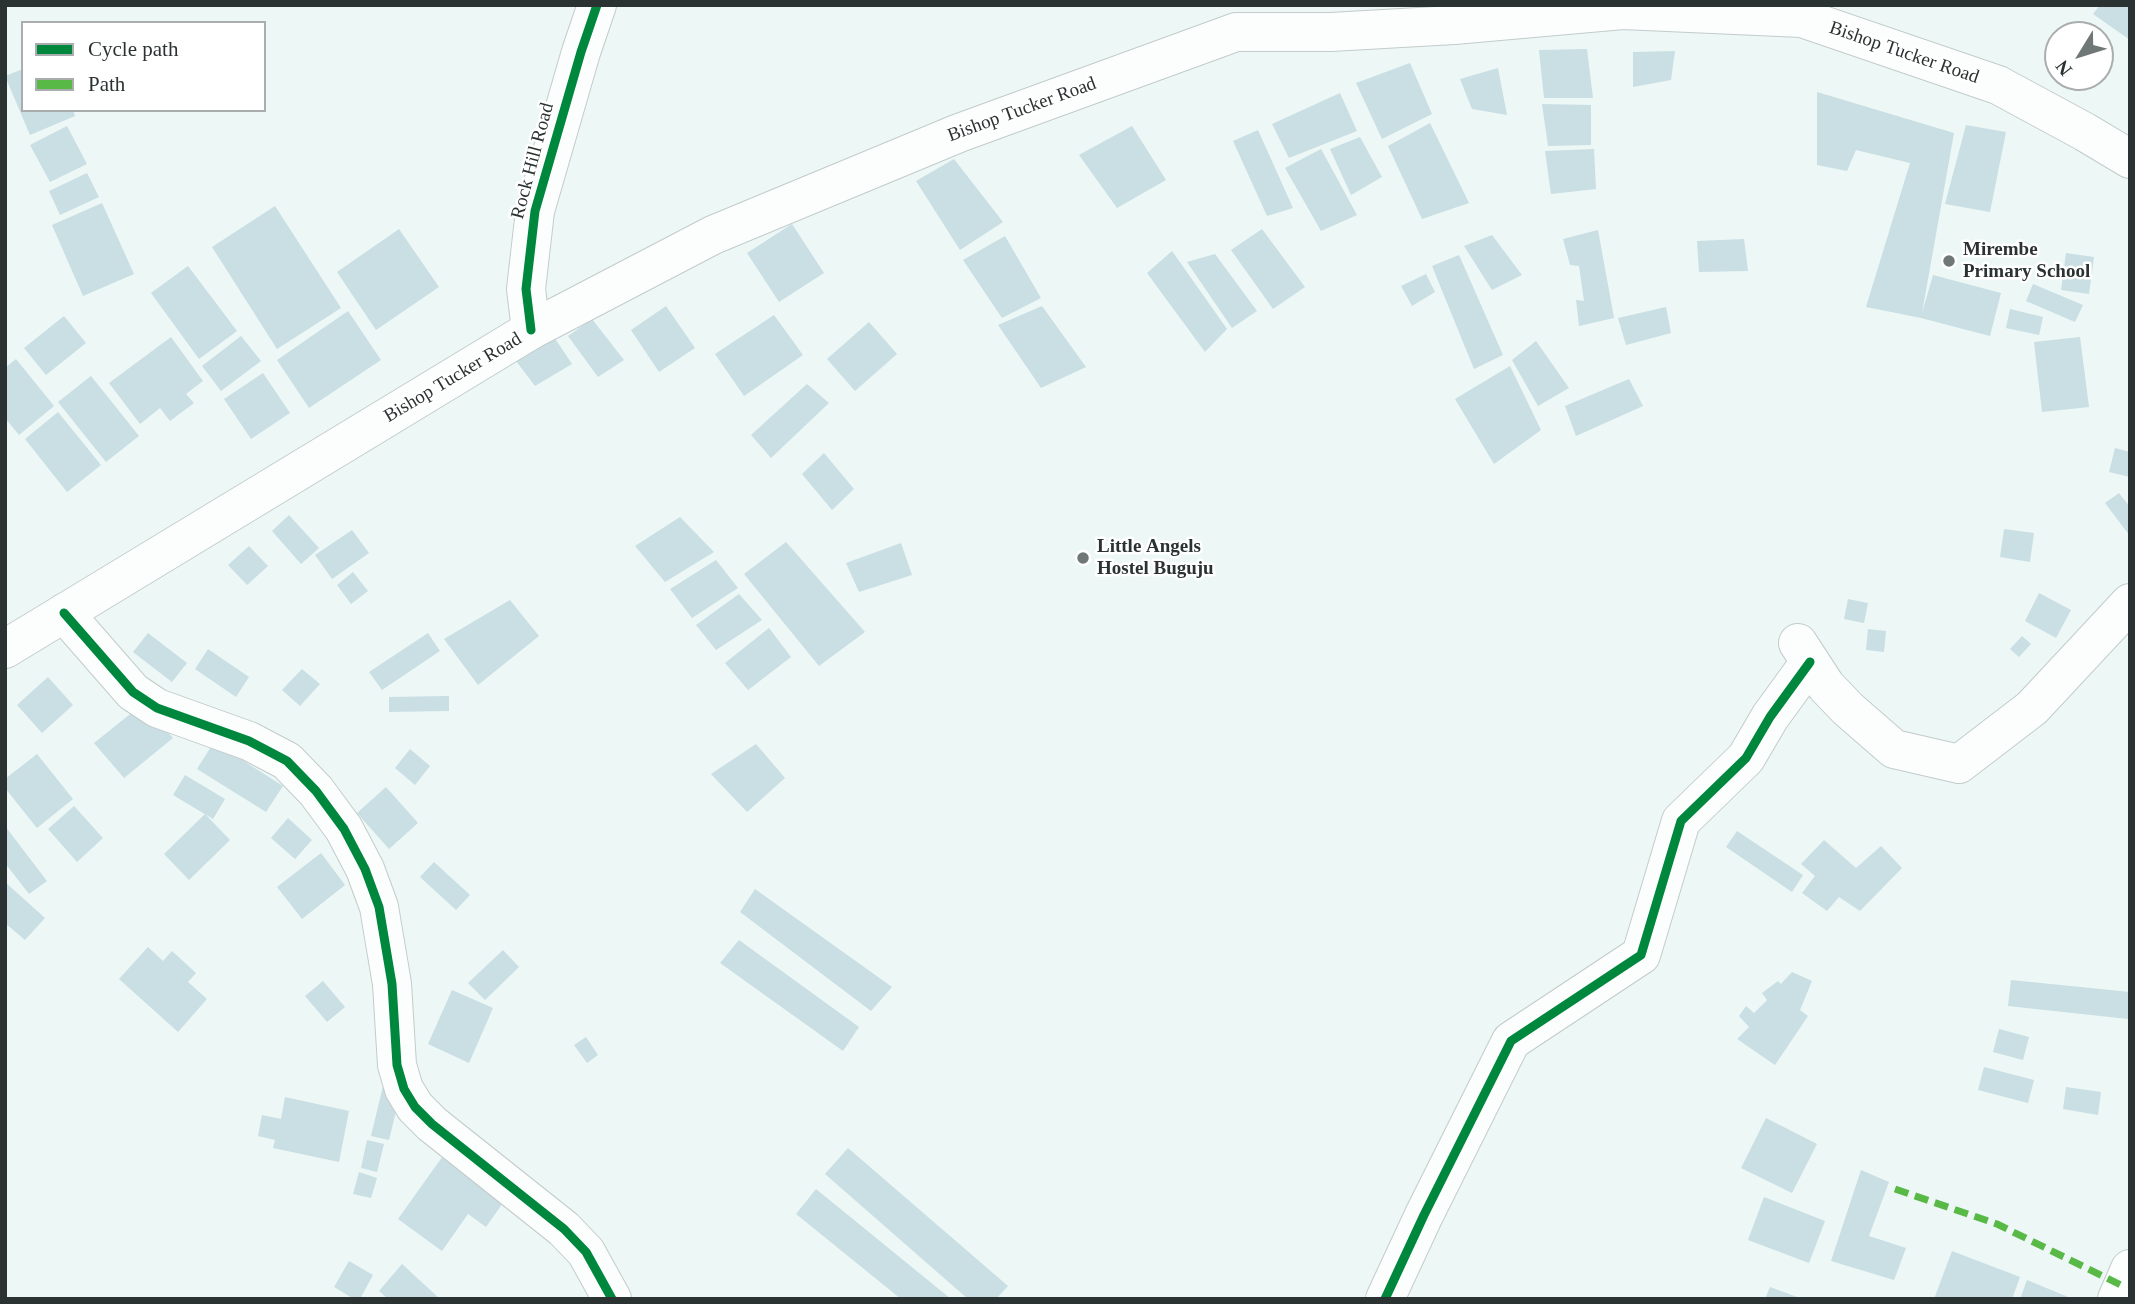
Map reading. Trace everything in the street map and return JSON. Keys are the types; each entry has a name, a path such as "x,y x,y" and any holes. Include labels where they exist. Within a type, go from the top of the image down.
{"street":[{"name":"Rock Hill Road","path":"531,330 526,289 535,211 597,5"},
{"name":"Bishop Tucker Road","path":"5,649 531,330 713,235 959,133 1236,32 1331,32 1454,25 1623,10 1801,11 1998,85 2130,159"},
{"path":"1385,1299 1511,1041 1641,955 1681,821 1746,758 1803,651 1833,694 1894,749 1959,764 2032,708 2130,603"},
{"path":"64,613 133,692 157,708 249,741 287,761 316,791 349,839 365,869 379,907 392,984 397,1065 404,1089 415,1107 432,1124 564,1229 586,1252 612,1299"},
{"path":"2117,1299 2130,1269"}],"building":[{"path":"2100,5 2130,5 2130,40 2114,29 2114,21 2103,21 2093,14"},
{"path":"1587,49 1593,98 1544,98 1539,50"},
{"path":"1675,51 1671,80 1633,87 1633,52"},
{"path":"1410,63 1432,114 1382,139 1356,83"},
{"path":"1498,68 1507,115 1472,109 1460,79"},
{"path":"21,70 21,112 74,112 75,116 30,135 5,76"},
{"path":"1817,92 1954,133 1922,313 1933,275 2001,293 1990,336 1866,307 1910,163 1856,150 1847,171 1817,165"},
{"path":"1340,93 1357,131 1289,158 1272,124"},
{"path":"1542,104 1591,105 1591,145 1548,146"},
{"path":"1430,123 1469,203 1422,219 1388,146"},
{"path":"1966,125 2006,132 1990,212 1945,204"},
{"path":"67,126 87,164 50,182 30,145"},
{"path":"1132,126 1166,180 1117,208 1079,155"},
{"path":"1258,130 1293,208 1267,216 1233,141"},
{"path":"1360,137 1382,177 1351,195 1330,149"},
{"path":"1321,149 1357,215 1321,231 1285,168"},
{"path":"1594,149 1596,189 1551,194 1545,151"},
{"path":"954,159 1003,222 960,250 916,181"},
{"path":"87,173 99,197 60,215 49,191"},
{"path":"102,203 134,274 83,296 52,225"},
{"path":"275,206 341,308 277,349 212,247"},
{"path":"792,224 824,273 779,302 747,253"},
{"path":"399,229 439,287 376,330 337,272"},
{"path":"1262,229 1305,287 1273,309 1231,250"},
{"path":"1598,230 1614,318 1579,326 1576,300 1584,301 1579,266 1570,265 1563,239"},
{"path":"1492,235 1522,275 1492,290 1464,246"},
{"path":"1005,236 1041,298 1002,318 963,260"},
{"path":"1744,239 1748,271 1699,272 1697,241"},
{"path":"1172,251 1227,329 1205,352 1147,273"},
{"path":"2066,253 2094,257 2089,294 2061,290"},
{"path":"1215,254 1257,311 1232,328 1187,262"},
{"path":"1459,255 1503,355 1474,369 1432,266"},
{"path":"188,266 237,331 199,359 151,293"},
{"path":"1426,274 1435,292 1412,306 1401,286"},
{"path":"2033,284 2083,305 2075,322 2026,301"},
{"path":"666,306 695,348 659,372 631,330"},
{"path":"1042,306 1086,367 1041,388 998,325"},
{"path":"1666,307 1671,333 1626,345 1618,318"},
{"path":"2010,309 2043,317 2039,335 2006,328"},
{"path":"348,311 381,360 309,408 277,360"},
{"path":"774,315 803,355 744,396 715,354"},
{"path":"64,316 86,343 46,375 24,348"},
{"path":"592,319 624,360 598,377 568,336"},
{"path":"869,322 897,354 855,391 827,359"},
{"path":"550,331 572,364 535,386 510,353"},
{"path":"241,336 261,361 221,391 202,366"},
{"path":"171,337 203,381 186,394 194,403 170,421 160,408 140,424 109,383"},
{"path":"2080,337 2089,407 2042,412 2034,342"},
{"path":"1536,341 1569,388 1538,406 1512,360"},
{"path":"16,359 54,406 19,435 5,418 5,368"},
{"path":"1510,366 1541,430 1494,464 1455,399"},
{"path":"263,373 290,413 251,439 224,399"},
{"path":"91,376 139,436 106,462 58,402"},
{"path":"1629,379 1643,406 1576,436 1565,406"},
{"path":"807,384 829,403 771,458 751,435"},
{"path":"58,412 101,465 67,492 25,439"},
{"path":"2115,448 2130,452 2130,477 2109,472"},
{"path":"824,453 854,489 832,510 802,474"},
{"path":"2119,493 2130,507 2130,536 2105,503"},
{"path":"289,515 319,548 301,564 272,531"},
{"path":"680,517 714,552 665,582 635,546"},
{"path":"2004,529 2034,533 2030,562 2000,557"},
{"path":"352,530 369,553 332,579 315,555"},
{"path":"786,542 865,632 819,666 744,574"},
{"path":"901,543 912,575 859,592 846,563"},
{"path":"249,546 268,566 247,585 228,565"},
{"path":"716,560 738,588 692,618 670,589"},
{"path":"353,572 368,591 351,604 337,585"},
{"path":"2039,593 2071,610 2056,638 2025,621"},
{"path":"739,594 762,620 716,650 696,625"},
{"path":"1848,599 1868,603 1864,623 1844,619"},
{"path":"510,600 539,636 478,685 444,639"},
{"path":"769,628 791,657 748,690 725,663"},
{"path":"1868,629 1886,631 1884,652 1866,650"},
{"path":"148,633 187,663 172,682 133,652"},
{"path":"428,633 440,651 382,690 369,672"},
{"path":"2022,636 2031,644 2019,657 2010,649"},
{"path":"208,649 249,677 236,697 195,669"},
{"path":"302,669 320,684 300,706 282,690"},
{"path":"48,677 73,705 42,733 17,705"},
{"path":"449,696 449,711 389,712 389,697"},
{"path":"144,703 173,738 124,778 94,743"},
{"path":"214,742 283,786 266,812 197,769"},
{"path":"756,744 785,778 747,812 711,774"},
{"path":"410,749 430,766 415,785 395,768"},
{"path":"37,754 73,799 37,828 5,788 5,779"},
{"path":"185,775 225,799 213,819 173,795"},
{"path":"386,787 418,823 389,849 357,813"},
{"path":"74,806 103,838 77,862 48,829"},
{"path":"205,814 230,840 189,880 164,854"},
{"path":"288,818 312,840 295,859 271,838"},
{"path":"5,826 47,881 29,894 5,863"},
{"path":"1737,831 1803,875 1792,892 1726,847"},
{"path":"1824,840 1856,868 1881,846 1902,868 1860,911 1839,897 1827,911 1802,893 1815,876 1801,864"},
{"path":"321,853 345,885 302,919 277,887"},
{"path":"434,862 470,895 456,910 420,877"},
{"path":"5,882 45,918 25,940 5,923"},
{"path":"755,889 892,987 871,1011 740,912"},
{"path":"739,940 859,1027 843,1051 720,963"},
{"path":"148,947 163,961 172,951 196,973 188,982 207,999 178,1032 119,979"},
{"path":"503,950 519,967 485,1000 468,983"},
{"path":"1792,972 1812,981 1800,1010 1808,1016 1775,1065 1737,1039 1749,1027 1739,1016 1746,1006 1754,1013 1767,1000 1762,993 1778,981 1781,984"},
{"path":"2011,980 2130,992 2128,1019 2008,1006"},
{"path":"323,981 345,1007 327,1022 305,996"},
{"path":"452,990 493,1008 469,1063 428,1044"},
{"path":"1999,1029 2029,1037 2023,1060 1993,1052"},
{"path":"586,1037 598,1055 587,1063 574,1045"},
{"path":"1984,1067 2034,1080 2028,1103 1978,1090"},
{"path":"384,1082 402,1087 389,1140 371,1136"},
{"path":"2066,1087 2101,1092 2098,1115 2063,1109"},
{"path":"285,1097 349,1111 339,1162 273,1148 275,1140 258,1136 262,1115 281,1119"},
{"path":"1766,1118 1817,1144 1792,1193 1741,1168"},
{"path":"367,1140 384,1144 377,1172 361,1168"},
{"path":"450,1146 512,1190 486,1227 468,1214 442,1251 398,1219"},
{"path":"848,1148 1008,1286 996,1299 968,1299 825,1174"},
{"path":"1861,1170 1889,1182 1869,1236 1906,1248 1894,1280 1831,1261"},
{"path":"359,1172 377,1178 371,1198 353,1194"},
{"path":"816,1189 951,1299 901,1299 796,1214"},
{"path":"1764,1197 1825,1221 1809,1263 1748,1240"},
{"path":"1952,1251 2020,1277 2012,1299 1934,1299"},
{"path":"349,1261 373,1275 360,1299 354,1299 334,1287"},
{"path":"402,1264 440,1299 388,1299 379,1291"},
{"path":"2027,1280 2073,1299 2020,1299"},
{"path":"1770,1287 1800,1298 1800,1299 1765,1299"}],"marked path":[{"path":"1895,1189 1997,1224 2123,1286"}],"cycle path":[{"path":"531,330 526,289 535,211 597,5"},
{"path":"64,613 133,692 157,708 249,741 287,761 316,791 344,829 365,869 379,907 392,984 397,1065 404,1089 415,1107 432,1124 564,1229 586,1252 612,1299"},
{"path":"1385,1299 1511,1041 1641,955 1681,821 1746,758 1770,717 1810,662"}],"place":[{"name":"Mirembe Primary School","path":"1949,261"},
{"name":"Little Angels Hostel Buguju","path":"1083,558"}]}
